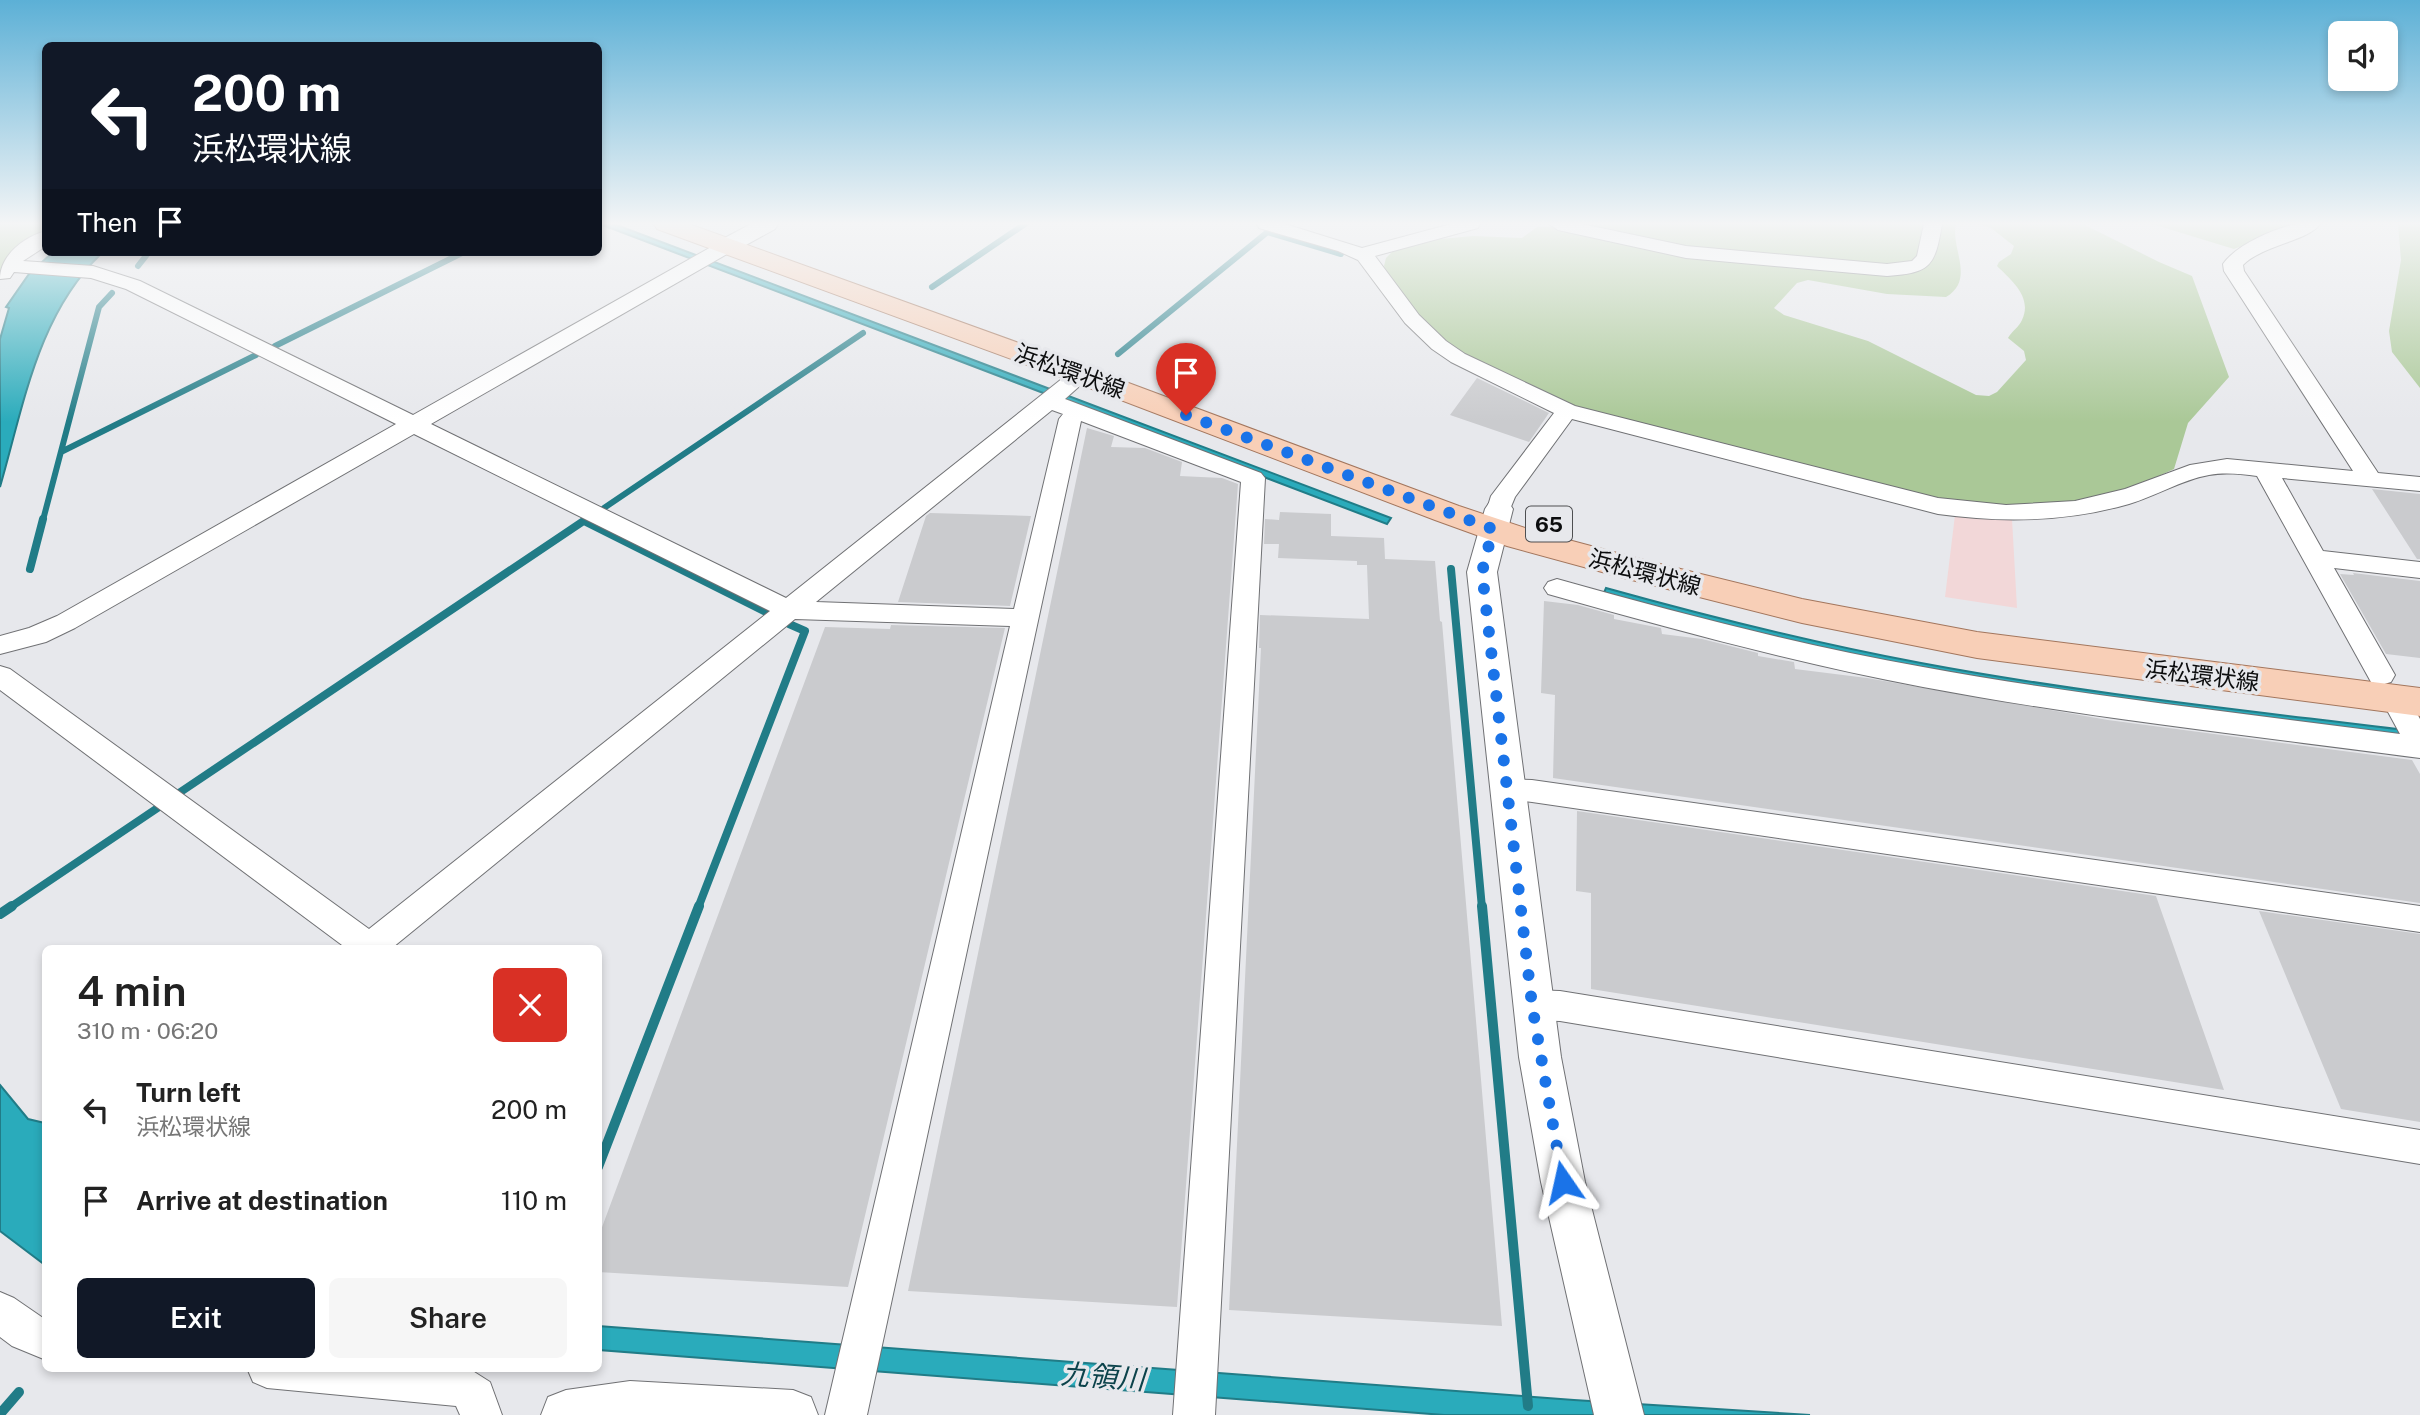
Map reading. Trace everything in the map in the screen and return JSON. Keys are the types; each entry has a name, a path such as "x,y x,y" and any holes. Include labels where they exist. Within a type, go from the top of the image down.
{"main road":[{"name":"浜松環状線","path":"835,290 1065,395 1496,519"},
{"name":"浜松環状線","path":"863,290 1496,519 1723,593 1918,635 2410,714"}],"street":[{"path":"143,290 789,610 1025,618"},
{"path":"0,645 37,635 66,622 643,290"},
{"path":"1391,290 1412,319 1458,358 1567,411 1938,506 1978,512 2030,513 2089,507 2121,499 2190,470 2207,467 2265,469 2420,484"},
{"path":"2246,290 2370,479"},
{"path":"374,945 789,610 1065,395"},
{"path":"848,1405 1070,419 1065,395"},
{"path":"1065,395 1253,478 1194,1415"},
{"path":"1567,411 1503,496 1482,572 1532,1005 1558,1156 1619,1415"},
{"path":"2265,469 2410,714"},
{"path":"2316,558 2420,570"},
{"path":"1557,588 1750,640 1922,677 2050,699 2410,714"},
{"path":"0,676 366,945"},
{"path":"1507,790 1532,791 2420,919"},
{"path":"1532,1005 1560,1006 2420,1147"},
{"path":"0,1312 26,1332 42,1338"},
{"path":"310,1372 460,1386 470,1389 478,1397 481,1415"},
{"path":"566,1415 629,1406 793,1415"}],"shaded area":[{"path":"1955,515 2012,519 2017,608 1945,597"}],"green space":[{"path":"1399,290 1791,290 1774,308 1784,315 1868,341 1976,395 1989,396 1997,392 2026,360 2024,351 2008,338 2025,312 2023,296 2019,290 2197,290 2229,377 2188,423 2174,469 2139,485 2082,501 2012,507 1937,501 1570,406 1463,355 1431,331"},
{"path":"1865,290 1955,290 1946,297"},
{"path":"2396,290 2420,290 2420,388 2392,352 2389,331"}],"water":[{"path":"18,290 72,290 48,331 36,361 0,487 0,339 9,308 6,307"},
{"path":"773,290 789,290 1391,518 1387,524"},
{"path":"1606,588 1762,629 1921,663 2107,693 2420,732 2420,740 2112,701 1860,659 1603,595"},
{"path":"0,1085 28,1119 42,1122 42,1263 0,1231"},
{"name":"九領川","path":"602,1326 1574,1400 1810,1415 1444,1415 602,1350"}],"building":[{"path":"1477,378 1549,413 1529,442 1450,415"},
{"path":"1087,428 1114,436 1111,447 1145,448 1182,462 1180,476 1222,478 1238,484 1177,1307 908,1291"},
{"path":"2372,489 2420,494 2420,559 2417,559"},
{"path":"1280,512 1331,514 1331,536 1384,538 1385,559 1435,561 1502,1326 1229,1310 1261,648 1260,615 1369,619 1367,565 1357,565 1357,561 1278,558 1279,544 1264,544 1265,519 1279,520"},
{"path":"930,513 1031,516 1010,606 898,602 926,516"},
{"path":"2353,573 2420,581 2420,658 2386,654 2340,574 2354,575"},
{"path":"1544,601 1578,605 1614,615 1614,619 1661,628 1662,634 1702,639 1758,653 1758,656 1794,662 1795,669 1867,678 2108,720 2412,760 2420,774 2420,903 1553,778 1555,695 1541,693"},
{"path":"891,625 1005,628 848,1287 602,1272 602,1227 825,627 890,629"},
{"path":"1577,811 2156,896 2224,1090 1591,989 1591,893 1576,891"},
{"path":"2259,911 2420,934 2420,1122 2341,1109"}],"waterway":[{"path":"275,346 388,290"},
{"path":"1118,354 1196,290"},
{"path":"43,520 99,307 112,293"},
{"path":"604,508 863,333"},
{"path":"61,452 256,355"},
{"path":"30,569 43,519"},
{"path":"179,793 585,520"},
{"path":"584,521 768,613"},
{"path":"1451,569 1482,908"},
{"path":"698,908 805,631 789,624"},
{"path":"9,908 159,807"},
{"path":"602,1157 699,906"},
{"path":"1482,906 1528,1406"},
{"path":"0,914 9,908"},
{"path":"0,1414 19,1392"}],"route":[{"path":"1186,415 1493,529 1482,572 1532,1005 1563,1182"}]}
